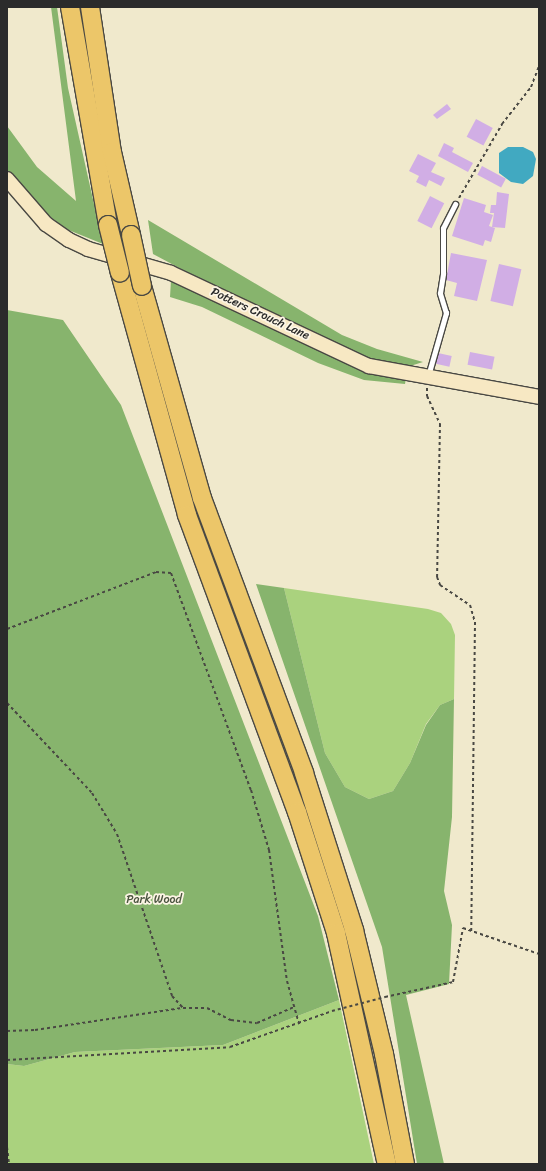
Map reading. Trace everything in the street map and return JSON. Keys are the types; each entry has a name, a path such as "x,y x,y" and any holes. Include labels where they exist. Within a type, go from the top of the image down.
{"highway":[{"path":"70,7 108,225 120,273 187,515 297,812 336,933 387,1164"},
{"path":"90,7 112,152 142,286 202,498 304,773 354,930 384,1054 405,1164"}],"street":[{"name":"Potters Crouch Lane","path":"7,179 46,224 69,240 88,249 172,273 370,366 539,397"}],"lane":[{"path":"428,377 446,313 440,293 443,273 443,228 455,204"}],"path":[{"path":"455,204 502,124 531,88 539,66"},
{"path":"428,377 427,396 440,424 437,577 440,585 470,605 475,622 471,931"},
{"path":"7,629 156,572 171,573 251,790 269,850 276,913 287,981 299,1024"},
{"path":"7,703 92,793 117,834 172,996 183,1008"},
{"path":"7,1060 230,1047 332,1012 385,997 453,982 463,928 539,954"},
{"path":"7,1031 35,1030 183,1008 207,1008 231,1020 257,1023 295,1007"},
{"path":"7,1147 9,1164"}],"green space":[{"path":"51,7 57,7 68,88 103,244 66,229 34,204 7,171 7,126 37,167 76,201"},
{"path":"148,220 342,335 377,349 423,362 407,367 371,359 185,271 153,254"},
{"path":"171,280 259,318 323,353 367,369 406,378 405,384 364,380 318,363 202,307 170,297"},
{"name":"Park Wood","path":"7,310 63,320 121,405 318,916 339,1000 223,1045 75,1052 24,1066 7,1064"},
{"path":"256,584 284,588 325,753 345,787 369,799 393,791 410,763 426,725 440,705 454,699 452,817 444,891 452,925 449,984 406,995 444,1164 417,1164 382,947"},
{"path":"284,588 428,609 441,613 451,624 455,635 454,699 440,705 426,724 410,763 393,791 369,799 345,787 325,753"},
{"path":"339,1000 374,1164 7,1164 7,1064 24,1066 75,1052 223,1045"}],"water":[{"path":"508,147 523,147 533,152 536,159 533,176 523,184 511,182 499,173 499,153"}],"building":[{"path":"447,104 451,109 437,119 433,115"},
{"path":"476,119 493,128 483,146 467,137"},
{"path":"444,143 454,148 452,152 473,163 468,172 438,156"},
{"path":"418,154 436,163 431,172 445,178 441,186 429,180 426,187 416,182 419,176 409,171"},
{"path":"482,166 506,179 501,188 477,175"},
{"path":"497,192 509,194 505,228 492,227 494,213 490,213 491,205 496,205"},
{"path":"430,196 444,203 432,228 417,221"},
{"path":"464,198 486,205 484,212 493,215 489,226 495,228 491,242 485,240 483,246 452,236"},
{"path":"451,253 487,260 477,301 454,296 457,283 446,280"},
{"path":"499,264 521,269 513,306 490,301"},
{"path":"470,352 495,357 492,370 468,365"},
{"path":"438,353 452,356 449,367 436,364"}]}
